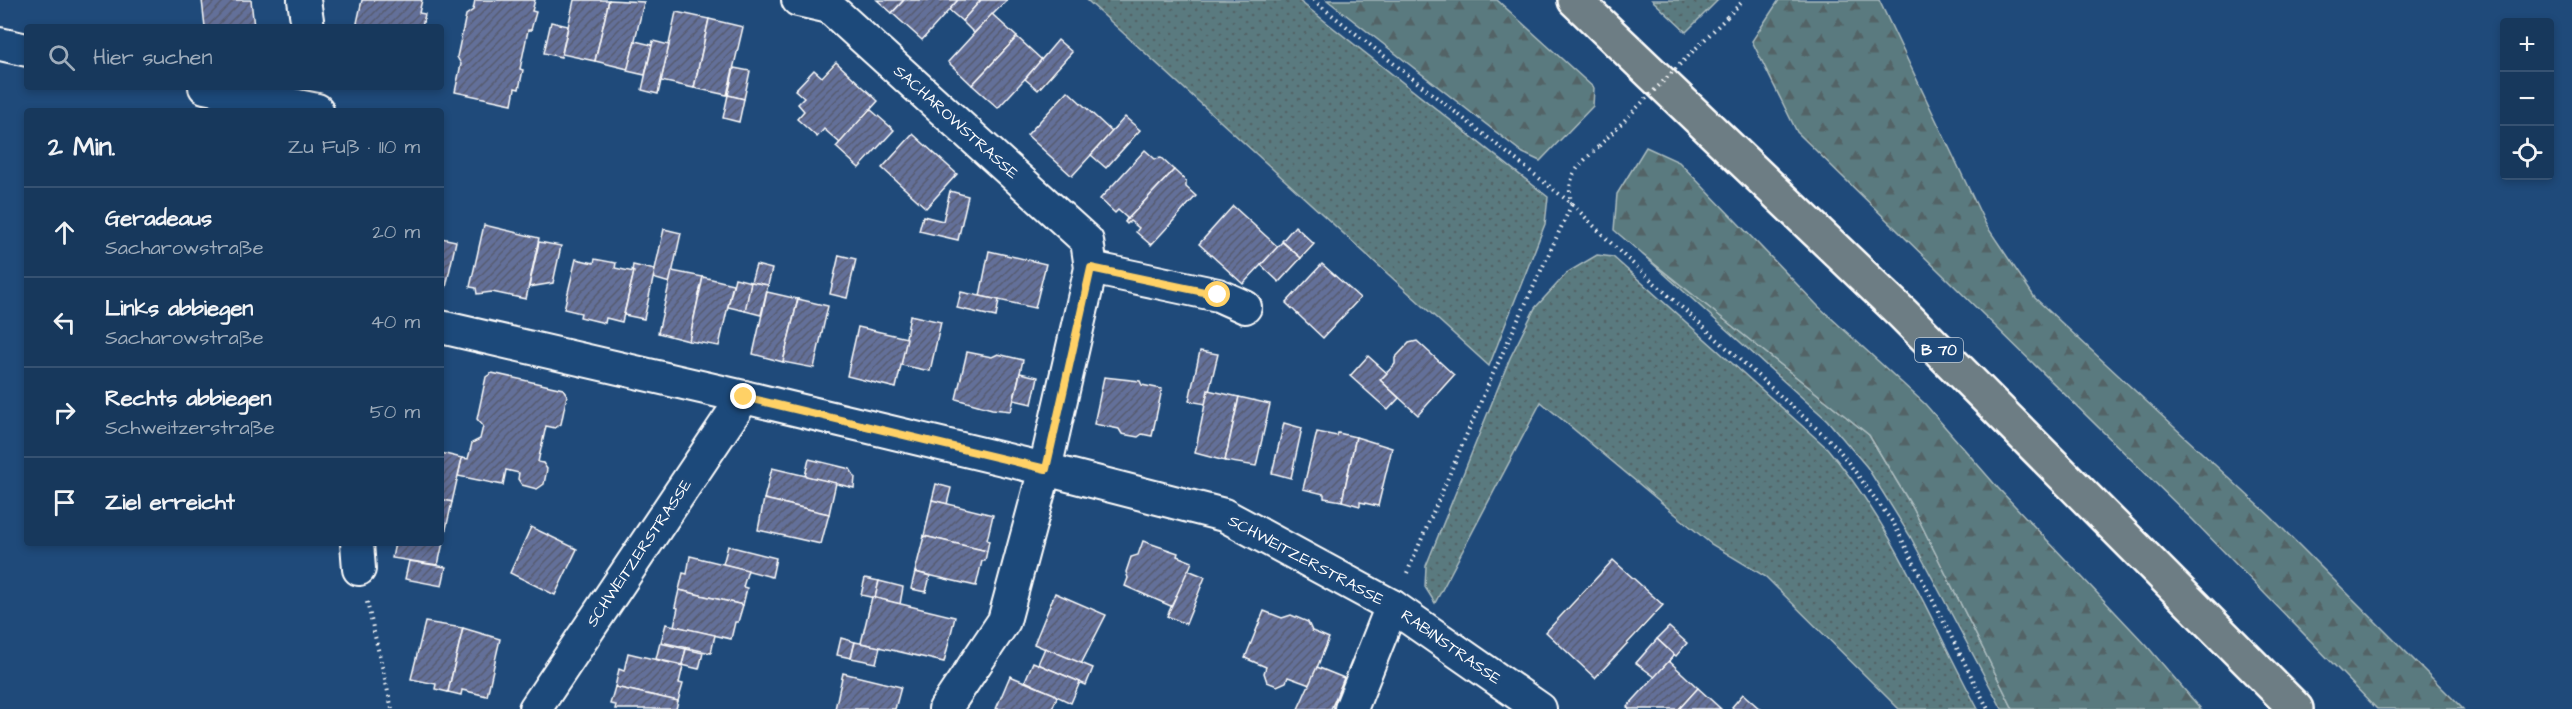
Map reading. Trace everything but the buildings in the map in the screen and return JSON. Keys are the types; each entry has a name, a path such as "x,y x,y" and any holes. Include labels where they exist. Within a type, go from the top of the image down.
{"highway":[{"name":"B 70","path":"1575,0 1902,313 2296,709"}],"street":[{"path":"304,0 308,24"},
{"name":"SACHAROWSTRASSE","path":"798,0 829,7 1087,241 1091,268 1046,469"},
{"path":"0,44 24,49"},
{"path":"219,90 303,108"},
{"path":"315,90 317,108"},
{"path":"1091,268 1218,295 1245,307"},
{"name":"SCHWEITZERSTRASSE","path":"444,328 1046,469 1224,515 1392,606"},
{"name":"SCHWEITZERSTRASSE","path":"535,709 744,397"},
{"path":"945,709 1004,621 1046,469"},
{"path":"1351,709 1392,606"},
{"name":"RABINSTRASSE","path":"1392,606 1540,709"}],"path":[{"path":"1313,0 1572,204 1620,252 1836,446 1894,524 1988,709"},
{"path":"1392,606 1491,378 1572,204 1568,186 1576,169 1744,0"},
{"path":"358,556 392,709"}],"green space":[{"path":"1087,0 1298,0 1548,197 1545,224 1489,366"},
{"path":"1327,0 1497,0 1594,88 1593,106 1540,161 1523,153"},
{"path":"1652,0 1718,0 1686,32"},
{"path":"1779,0 1879,0 1986,225 2035,298 2270,516 2463,709 2377,709 2193,520 1797,132 1752,41"},
{"path":"1646,147 1679,162 1818,306 1925,404 1998,488 2147,646 2201,709 2013,709 1913,508 1869,435 1614,230 1617,194"},
{"path":"1642,254 1869,435 1913,508 2013,709 2002,709 1910,536 1867,467 1827,420"},
{"path":"1597,255 1613,257 1827,448 1872,509 1891,541 1978,709 1899,709 1766,577 1711,544 1541,402 1435,603 1425,587 1426,566 1510,358 1535,308 1568,272"}],"route":[{"path":"744,397 1046,469 1091,268 1218,295"}]}
